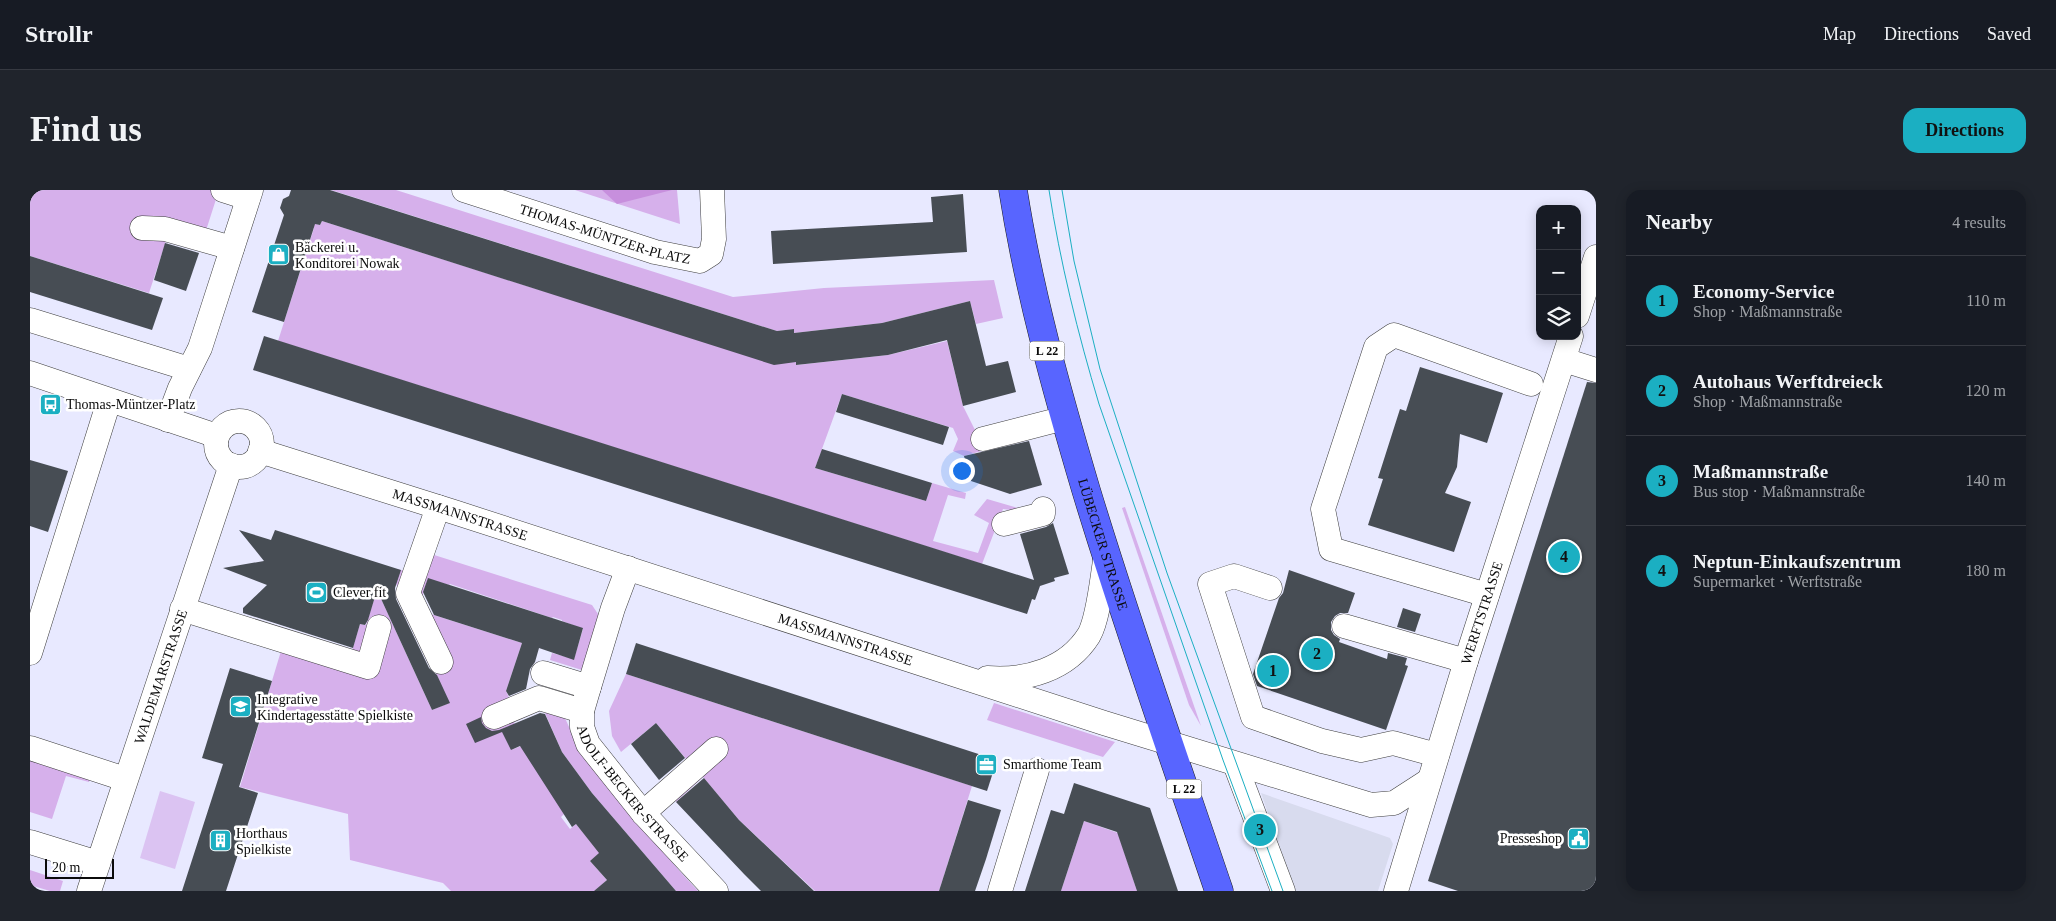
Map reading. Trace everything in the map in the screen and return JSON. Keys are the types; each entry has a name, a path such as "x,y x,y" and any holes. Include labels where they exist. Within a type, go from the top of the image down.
{"main road":[{"name":"LÜBECKER STRASSE","path":"1013,190 1046,350 1064,418 1106,555 1219,891"}],"street":[{"path":"168,420 180,388 200,348 250,194 223,190"},
{"name":"THOMAS-MÜNTZER-PLATZ","path":"464,190 655,252 700,260 711,254 714,239 712,190"},
{"path":"142,228 165,228 232,248"},
{"path":"1581,304 1596,257"},
{"path":"30,320 189,369"},
{"path":"1487,595 1331,549 1323,509 1376,347 1394,335 1531,384"},
{"name":"WERFTSTRASSE","path":"1396,891 1428,781 1570,340"},
{"path":"1564,360 1596,370"},
{"path":"30,374 217,436"},
{"path":"30,653 109,401"},
{"path":"983,439 1064,418"},
{"path":"234,421 250,424 260,436 260,451 255,460 246,465 231,465 219,456 216,446 217,436 221,429 234,421"},
{"name":"MASSMANNSTRASSE","path":"260,451 438,506 1245,767 1371,804 1384,805 1394,803 1428,781"},
{"name":"WALDEMARSTRASSE","path":"92,890 98,863 125,779 231,465"},
{"path":"438,506 408,593 441,662"},
{"path":"1004,524 1043,514 1044,509"},
{"path":"967,677 1001,679 1033,675 1056,666 1074,653 1089,634 1095,616 1106,555"},
{"name":"ADOLF-BECKER-STRASSE","path":"628,568 613,608 582,711 582,727 588,744 643,813 716,891"},
{"path":"1270,588 1234,576 1210,584 1253,717 1322,741 1360,750 1393,743 1437,755"},
{"path":"182,609 368,667 379,627"},
{"path":"1344,626 1466,661"},
{"path":"543,673 589,687"},
{"path":"494,717 539,698 582,711"},
{"path":"30,748 72,760 125,779"},
{"path":"643,813 716,749"},
{"path":"1245,767 1282,891"},
{"path":"1000,891 1037,770"},
{"path":"30,842 98,863"}],"shaded area":[{"path":"30,190 219,190 201,246 168,235 149,293 30,256"},
{"path":"331,190 396,190 733,297 824,288 994,280 1003,318 976,324 970,301 882,323 794,333 794,329 777,331"},
{"path":"575,190 677,190 680,224"},
{"path":"602,190 672,190 617,204"},
{"path":"322,221 533,288 796,362 797,365 888,355 947,341 963,406 985,450 964,456 953,451 958,439 953,428 842,394 815,468 926,501 932,483 966,493 965,499 948,495 933,541 978,553 989,523 974,515 987,499 1018,508 1017,511 1003,509 982,564 278,341 314,228 307,225 308,222 320,225"},
{"path":"1125,507 1201,726 1189,705 1122,508"},
{"path":"431,554 592,605 600,617 585,671 550,660 552,653 574,659 583,629 562,620 450,584 428,579 418,610 522,643 506,691 517,730 511,750 524,745 564,814 561,817 570,829 576,824 600,853 590,861 607,880 595,891 451,891 443,883 350,860 348,814 240,787 281,651 351,654 360,624 366,625 377,590 432,710 449,703 394,579 397,569 423,576"},
{"path":"626,674 972,786 939,891 815,891 739,820 703,777 676,802 666,788 692,766 656,723 621,752 612,736 609,711"},
{"path":"994,703 1115,742 1103,757 987,720"},
{"path":"541,704 563,712 576,739 618,797 698,891 676,891 592,793 562,752"},
{"path":"30,757 90,777 89,782 66,776 52,819 30,812"},
{"path":"160,791 195,802 175,869 140,858"},
{"path":"1261,793 1390,838 1393,844 1378,891 1295,891"},
{"path":"1084,821 1118,833 1137,891 1061,891"},
{"path":"30,870 63,881 60,891 50,891 30,885"}],"building":[{"path":"291,190 330,190 777,331 794,329 794,333 882,323 970,301 986,366 1008,361 1016,392 963,406 947,340 888,355 796,365 796,362 774,365 322,221 320,225 315,224 284,322 252,312 284,215 280,208 283,199 289,196"},
{"path":"963,194 967,252 773,264 771,231 933,222 931,197"},
{"path":"165,243 199,253 186,291 154,280"},
{"path":"30,256 163,298 152,330 30,292"},
{"path":"264,336 1034,580 1020,534 1046,527 1053,523 1069,574 1054,578 1055,581 1040,586 1035,600 1032,599 1027,614 253,370"},
{"path":"1420,367 1503,393 1487,443 1460,434 1457,467 1445,493 1471,502 1454,552 1368,525 1383,479 1378,478 1400,409 1406,411"},
{"path":"1587,382 1596,383 1596,891 1458,891 1428,881"},
{"path":"842,394 949,427 943,445 836,412"},
{"path":"1029,441 1042,485 1010,494 971,481 964,456"},
{"path":"822,449 932,483 926,501 815,468"},
{"path":"30,460 68,471 48,532 30,526"},
{"name":"Clever fit","path":"239,530 271,540 275,530 401,570 395,588 396,599 429,668 437,675 450,703 432,710 377,590 368,620 365,625 360,624 353,648 243,613 243,608 267,585 223,568 264,561"},
{"path":"1289,570 1355,593 1348,613 1340,613 1331,622 1331,630 1340,639 1339,642 1387,659 1388,653 1407,658 1405,665 1408,666 1386,730 1257,686 1253,674 1279,598 1283,593"},
{"path":"428,578 583,628 574,660 539,648 535,662 530,669 526,689 509,696 506,691 522,643 434,615 423,592"},
{"path":"1403,608 1421,614 1415,632 1397,627"},
{"path":"636,643 997,760 987,791 626,674"},
{"path":"230,668 272,681 239,787 258,793 226,891 182,891 223,764 202,758"},
{"path":"540,713 545,714 562,752 592,793 676,891 594,891 607,880 590,861 599,853 576,824 572,827 520,746 511,750 502,732 475,743 466,724 481,717 482,723 486,728 492,731 499,730"},
{"path":"656,723 685,758 659,780 631,744"},
{"path":"704,778 739,820 814,891 761,891 744,874 676,802"},
{"path":"1074,783 1150,808 1178,891 1137,891 1117,832 1084,821 1061,891 1025,891 1051,810 1064,814"},
{"path":"968,800 1001,810 986,859 975,891 939,891"}],"tram line":[{"path":"1049,190 1070,298 1099,404 1223,760 1272,891"},
{"path":"1062,190 1074,261 1100,369 1167,573 1283,891"}],"place":[{"name":"Bäckerei u. Konditorei Nowak","path":"279,255"},
{"name":"Thomas-Müntzer-Platz","path":"50,404"},
{"name":"Neptun-Einkaufszentrum","path":"1564,557"},
{"name":"Clever fit","path":"317,592"},
{"name":"Autohaus Werftdreieck","path":"1317,654"},
{"name":"Economy-Service","path":"1273,671"},
{"name":"Integrative Kindertagesstätte Spielkiste","path":"241,707"},
{"name":"Smarthome Team","path":"987,764"},
{"name":"Maßmannstraße","path":"1260,830"},
{"name":"Presseshop","path":"1578,838"},
{"name":"Horthaus Spielkiste","path":"220,841"}]}
